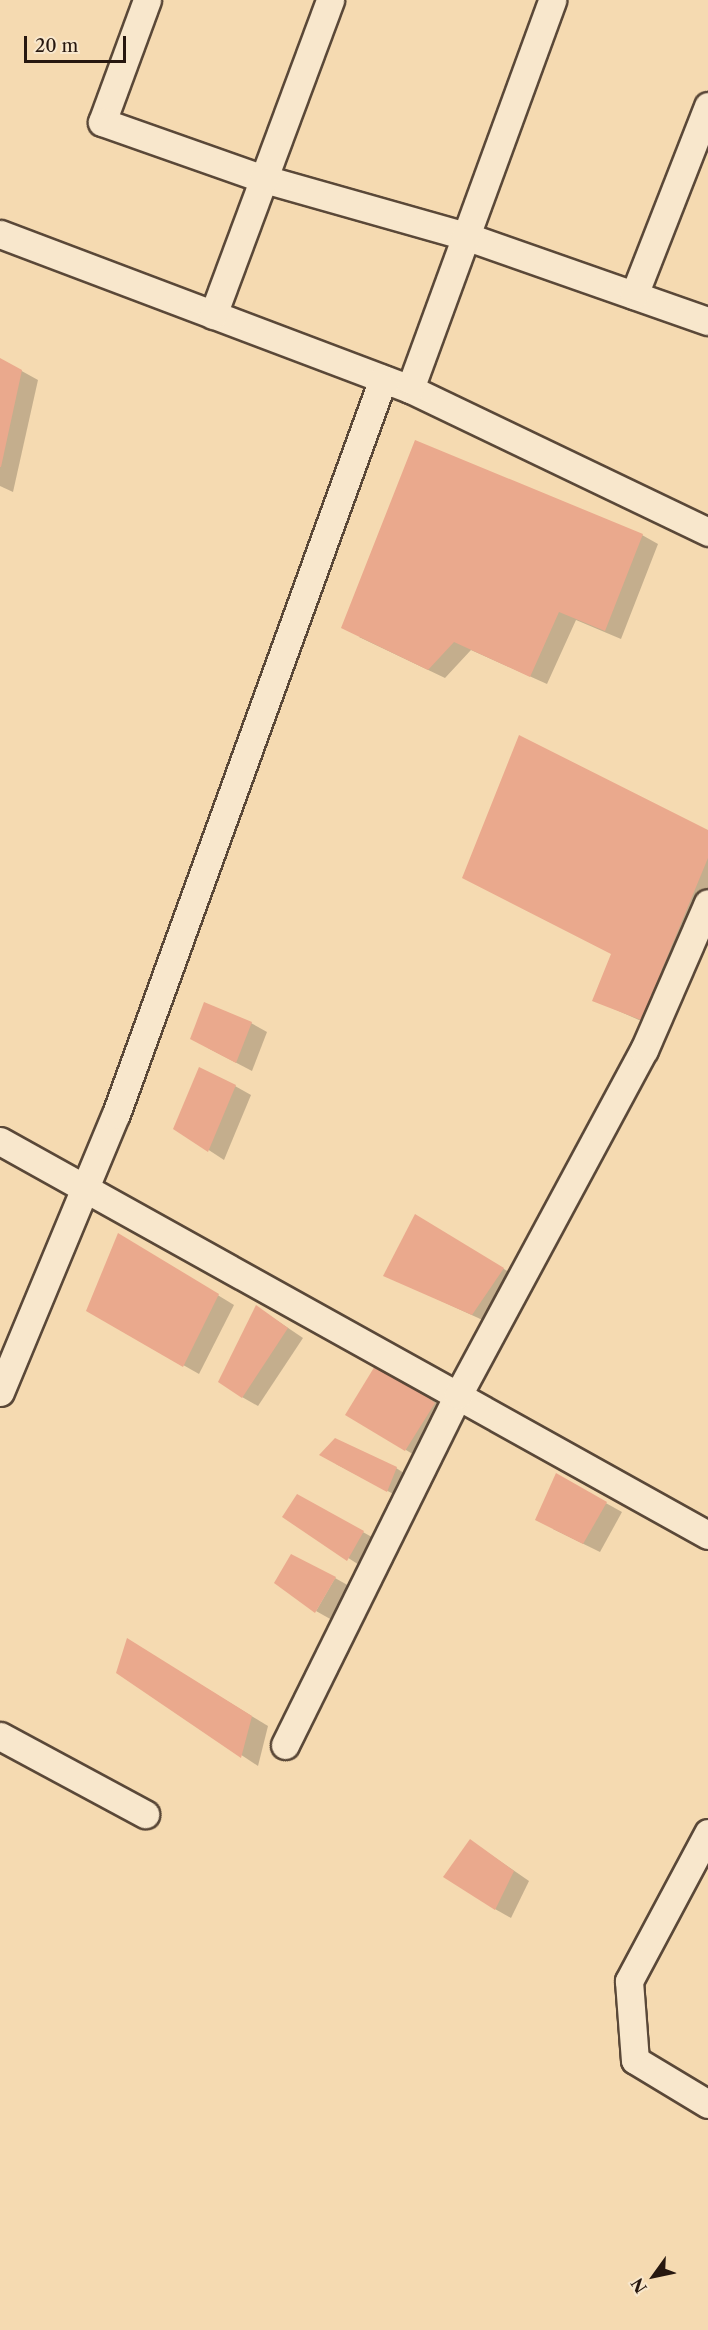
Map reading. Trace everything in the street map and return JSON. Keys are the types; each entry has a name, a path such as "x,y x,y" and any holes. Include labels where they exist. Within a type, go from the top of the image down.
{"street":[{"path":"147,0 102,122 264,179 465,236 708,321"},
{"path":"213,315 330,0"},
{"path":"410,389 552,0"},
{"path":"634,295 708,106"},
{"path":"0,234 410,389 708,532"},
{"path":"0,1392 86,1186 383,379"},
{"path":"285,1745 458,1395 644,1050 708,903"},
{"path":"0,1141 86,1186 708,1535"},
{"path":"0,1736 145,1815"},
{"path":"708,1833 629,1981 635,2060 708,2104"}],"building":[{"path":"0,358 22,370 1,467 0,467"},
{"path":"415,440 643,534 605,631 559,612 530,677 454,642 428,670 341,628"},
{"path":"519,735 708,830 708,858 641,1020 592,1001 611,954 462,878"},
{"path":"204,1002 252,1022 236,1063 190,1039"},
{"path":"199,1067 236,1085 208,1152 173,1129"},
{"path":"415,1214 504,1268 472,1315 383,1276"},
{"path":"118,1233 219,1294 183,1367 86,1311"},
{"path":"256,1305 288,1328 242,1398 218,1382"},
{"path":"378,1361 435,1403 405,1451 345,1415"},
{"path":"335,1438 397,1467 387,1492 319,1455"},
{"path":"556,1473 607,1502 583,1544 535,1520"},
{"path":"297,1494 364,1531 347,1561 282,1517"},
{"path":"291,1554 336,1577 315,1613 274,1583"},
{"path":"127,1638 252,1716 241,1758 116,1673"},
{"path":"470,1839 514,1871 495,1910 443,1877"}]}
